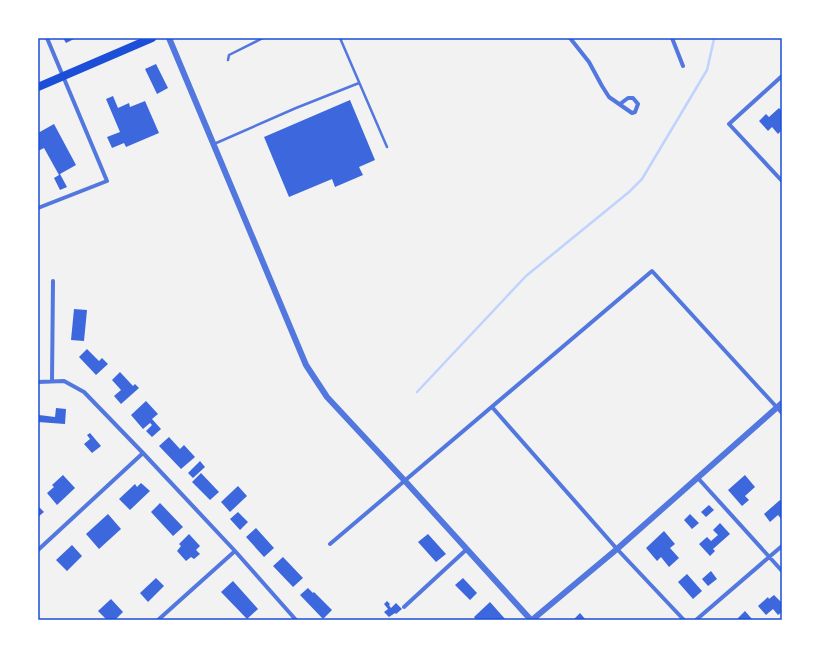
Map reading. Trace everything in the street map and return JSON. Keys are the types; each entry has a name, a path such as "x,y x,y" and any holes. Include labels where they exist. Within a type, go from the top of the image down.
{"main road":[{"path":"38,86 152,38"}],"street":[{"path":"38,208 107,182 47,38"},
{"path":"169,38 306,365 327,397 531,620 617,549 780,405"},
{"path":"570,38 589,62 609,97 620,104"},
{"path":"672,38 683,66"},
{"path":"782,76 729,124 782,181"},
{"path":"330,544 652,271 780,405 782,413"},
{"path":"52,381 53,281"},
{"path":"38,382 64,381 84,392 235,551 296,620"},
{"path":"492,407 617,549 684,620"},
{"path":"38,550 143,453"},
{"path":"697,477 782,571"},
{"path":"696,620 782,546"},
{"path":"404,607 467,549"},
{"path":"158,620 235,551"}],"lane":[{"path":"228,60 228,55 234,51 262,38"},
{"path":"340,38 387,147"},
{"path":"214,145 302,106 359,83"}],"building":[{"path":"63,38 76,38 66,43"},
{"path":"156,64 168,88 157,94 145,69"},
{"path":"113,96 118,108 129,103 130,107 145,101 159,133 126,147 124,143 112,148 107,137 120,132 106,99"},
{"path":"350,100 375,160 359,167 363,175 335,187 332,179 289,197 264,137"},
{"path":"779,108 782,111 782,130 778,134 772,127 768,131 759,121 766,114 769,117"},
{"path":"54,124 76,165 60,174 67,187 60,190 54,178 59,175 44,148 38,151 38,133"},
{"path":"74,309 87,310 84,341 71,340"},
{"path":"87,349 99,361 102,358 108,364 96,375 79,357"},
{"path":"120,372 133,386 135,384 139,388 121,404 114,396 121,390 112,380"},
{"path":"146,401 158,414 152,419 161,429 152,437 146,431 152,425 150,423 143,429 131,415"},
{"path":"56,408 66,409 65,424 38,422 39,415 55,417"},
{"path":"90,433 101,446 92,453 84,444 90,439 87,435"},
{"path":"169,437 180,449 184,445 195,457 181,469 159,446"},
{"path":"200,461 205,467 193,478 188,473"},
{"path":"201,473 219,492 210,500 192,482"},
{"path":"63,475 75,488 57,505 47,493 54,487 52,485"},
{"path":"745,475 755,487 745,496 749,500 742,506 728,490"},
{"path":"141,483 150,491 130,510 119,499 135,484 137,487"},
{"path":"238,486 247,496 230,512 221,502"},
{"path":"780,500 782,502 782,520 778,515 770,522 764,514"},
{"path":"160,503 183,527 173,536 151,512"},
{"path":"709,505 714,510 706,517 701,512"},
{"path":"38,506 44,512 38,517"},
{"path":"238,512 248,522 240,530 230,519"},
{"path":"108,514 121,529 99,549 86,534"},
{"path":"690,514 699,523 692,529 684,520"},
{"path":"720,523 730,534 713,549 715,551 710,556 699,544 707,537 711,541 718,535 713,530"},
{"path":"256,528 274,548 264,557 246,537"},
{"path":"664,531 675,544 670,548 679,558 669,567 661,557 657,561 646,548"},
{"path":"189,534 200,546 196,550 200,554 194,559 191,557 186,561 177,551 181,546 179,544"},
{"path":"428,534 446,554 436,562 418,542"},
{"path":"72,545 82,556 67,571 56,560"},
{"path":"283,557 303,578 293,587 273,566"},
{"path":"711,571 717,579 708,586 702,579"},
{"path":"687,574 702,591 693,599 678,582"},
{"path":"156,578 164,586 148,602 140,593"},
{"path":"463,578 477,593 470,600 455,585"},
{"path":"233,581 258,609 247,619 221,592"},
{"path":"308,588 332,610 323,619 300,595"},
{"path":"774,595 782,603 782,612 778,615 773,609 766,615 758,606 768,597 769,599"},
{"path":"111,599 123,612 115,620 107,620 98,611"},
{"path":"387,601 391,608 396,603 402,609 389,617 384,612 388,609 384,604"},
{"path":"490,602 506,620 476,620 474,617"},
{"path":"745,611 752,619 751,620 736,620"},
{"path":"580,613 586,620 573,620"}],"waterway":[{"path":"417,392 526,276 629,192 642,179 707,70 715,38"}]}
